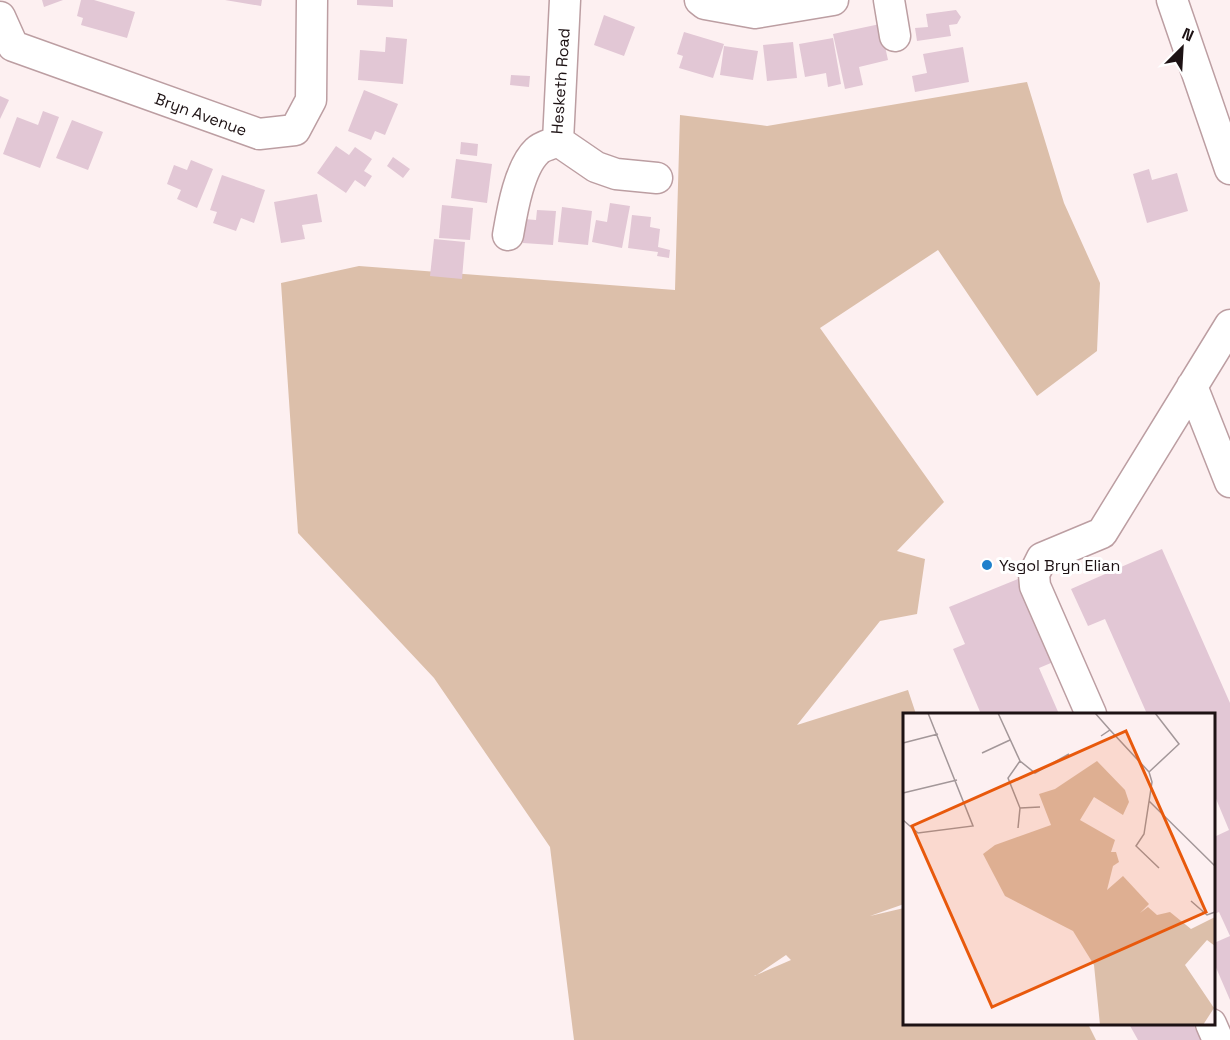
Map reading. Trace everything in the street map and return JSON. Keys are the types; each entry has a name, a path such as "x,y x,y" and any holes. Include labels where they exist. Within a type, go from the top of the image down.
{"street":[{"name":"Bryn Avenue","path":"0,17 13,46 259,134 295,130 311,100 312,0"},
{"name":"Hesketh Road","path":"548,145 565,0"},
{"path":"700,0 705,4 755,13 833,0"},
{"path":"889,0 895,36"},
{"path":"1172,0 1230,169"},
{"path":"508,235 513,203 524,172 548,145 606,171 657,178"},
{"path":"1091,713 1035,586 1034,574 1042,558 1102,533 1230,324"},
{"path":"1192,386 1230,482"},
{"path":"1212,1025 1218,1040"}],"shaded area":[{"path":"1027,82 1064,203 1100,283 1097,351 1037,396 938,250 820,328 944,502 897,551 925,559 917,614 880,621 797,725 908,690 916,713 903,713 903,904 870,916 903,908 903,1025 1088,1025 1096,1040 574,1040 550,847 434,678 298,533 281,283 359,266 675,290 680,115 767,126","holes":["786,955 791,960 757,975"]}],"building":[{"path":"42,0 63,0 44,7"},
{"path":"81,0 94,0 135,12 127,38 81,25 83,18 77,16"},
{"path":"225,0 262,0 261,6"},
{"path":"357,0 393,0 393,7 357,5"},
{"path":"956,10 961,17 957,24 949,25 951,36 917,41 915,28 928,27 926,14"},
{"path":"604,15 635,27 624,56 594,45"},
{"path":"880,24 888,60 859,67 863,85 845,89 833,34"},
{"path":"684,32 724,44 713,78 679,68 683,56 677,54"},
{"path":"386,37 407,39 403,84 358,80 360,50 385,52"},
{"path":"833,38 841,84 828,87 826,73 805,77 799,44"},
{"path":"793,42 797,78 767,81 763,45"},
{"path":"724,46 758,51 753,80 720,75"},
{"path":"963,47 969,82 915,92 912,76 927,73 923,54"},
{"path":"511,75 530,76 529,87 510,85"},
{"path":"364,90 398,104 385,135 375,131 371,140 348,131"},
{"path":"0,96 9,100 0,119"},
{"path":"43,111 59,117 40,168 3,154 17,117 38,125"},
{"path":"72,120 103,132 88,170 56,158"},
{"path":"461,142 478,144 477,156 460,154"},
{"path":"336,146 349,155 355,147 372,159 364,171 372,176 365,187 355,180 346,193 317,173"},
{"path":"393,157 410,169 403,178 387,166"},
{"path":"456,159 492,164 487,203 451,198"},
{"path":"191,160 213,169 197,208 177,199 181,190 167,184 174,165 187,170"},
{"path":"1149,169 1152,180 1177,173 1188,211 1147,223 1133,174"},
{"path":"222,175 265,190 254,223 241,218 236,231 213,223 217,212 210,210"},
{"path":"317,194 322,222 302,225 305,239 281,243 274,202"},
{"path":"610,203 630,206 622,248 592,242 596,220 607,222"},
{"path":"442,205 473,208 470,240 439,238"},
{"path":"562,207 592,211 588,245 558,242"},
{"path":"537,210 556,211 553,245 523,243 524,219 536,220"},
{"path":"632,215 651,217 650,227 660,229 658,247 670,250 669,258 657,256 658,252 628,248"},
{"path":"434,239 465,242 462,279 430,276"},
{"path":"1162,549 1230,703 1230,936 1219,912 1215,914 1215,837 1229,830 1215,796 1215,713 1147,713 1105,619 1088,626 1071,589"},
{"path":"1023,577 1058,660 1039,668 1059,713 981,713 953,649 965,644 949,607"},
{"path":"1230,936 1230,1000 1215,965 1215,943"},
{"path":"1130,1025 1194,1025 1202,1040 1138,1040"}],"place":[{"name":"Ysgol Bryn Elian","path":"987,565"}]}
